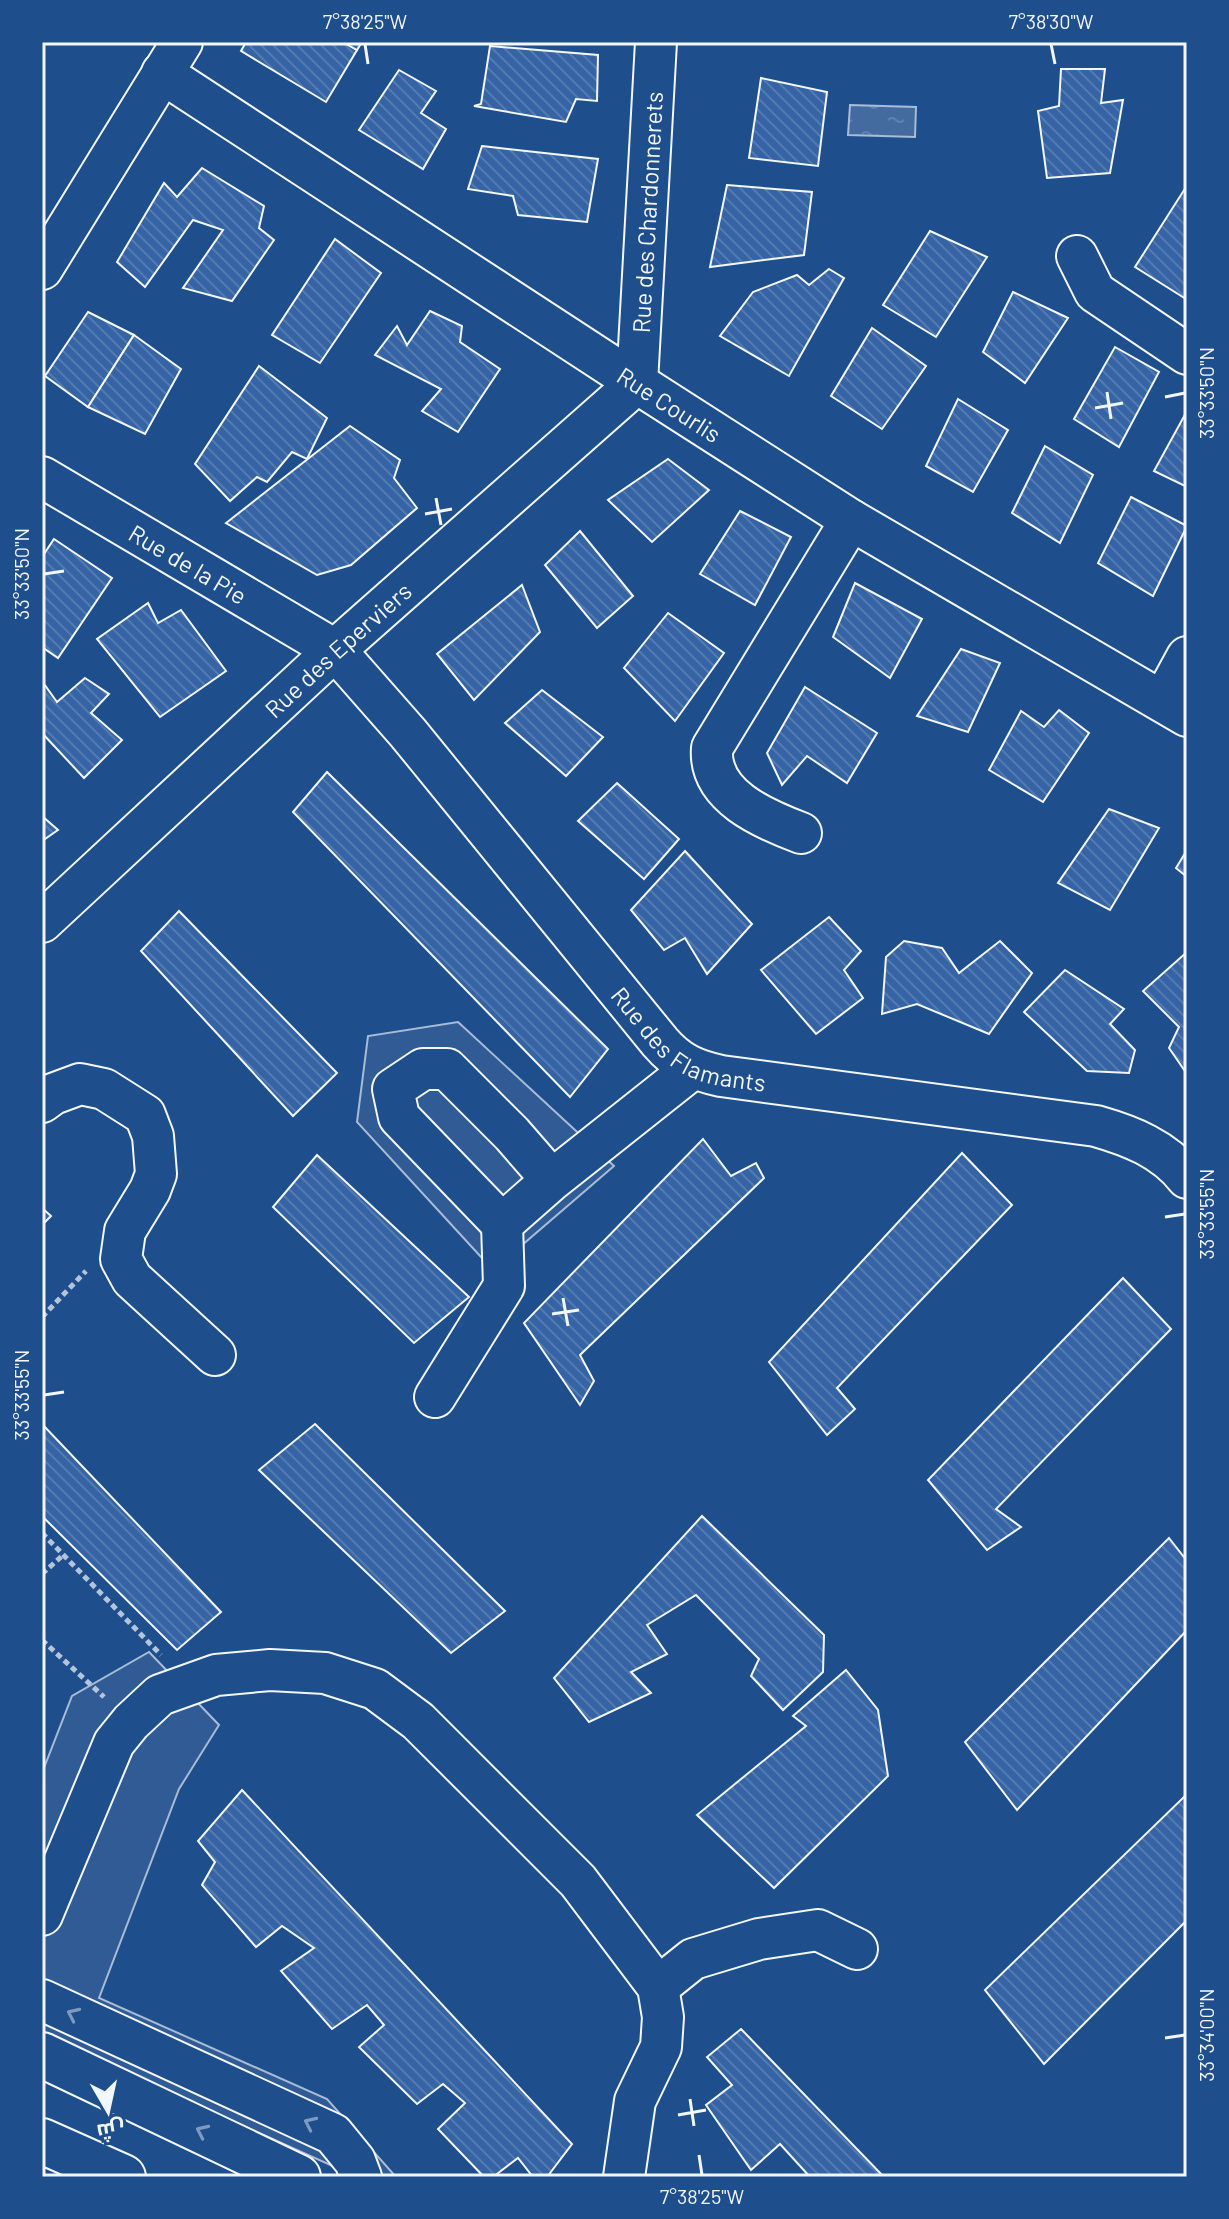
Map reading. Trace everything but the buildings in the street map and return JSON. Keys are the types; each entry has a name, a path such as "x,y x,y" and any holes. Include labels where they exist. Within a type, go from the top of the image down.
{"main road":[{"path":"42,2055 298,2177"},
{"path":"42,2141 123,2177"}],"street":[{"name":"Rue des Chardonnerets","path":"637,383 656,42"},
{"name":"Rue Courlis","path":"172,57 637,383 851,520 1175,709"},
{"path":"42,269 172,57"},
{"path":"1077,256 1095,292 1187,354"},
{"name":"Rue des Eperviers","path":"42,922 335,650 637,383"},
{"name":"Rue de la Pie","path":"42,477 335,650"},
{"path":"801,833 771,822 742,806 716,775 711,762 712,748 851,520"},
{"name":"Rue des Flamants","path":"335,650 408,733 675,1059 692,1069 721,1076 1096,1126 1129,1135 1152,1147 1187,1178"},
{"path":"1175,709 1187,657"},
{"path":"435,1397 504,1286 502,1224 399,1117 393,1089 423,1069 447,1069 512,1134 552,1180"},
{"path":"502,1224 552,1180 692,1069"},
{"path":"42,1102 53,1094 80,1084 104,1089 145,1115 153,1136 156,1174 125,1231 121,1259 132,1279 215,1355"},
{"path":"42,1915 114,1743 160,1695 216,1675 270,1670 325,1673 375,1689 418,1721 578,1881 658,1987 663,2017 661,2047 635,2101 624,2177"},
{"path":"658,1987 693,1959 759,1939 818,1930 857,1949"},
{"path":"42,2000 333,2134 355,2161 361,2177"}],"path":[{"path":"42,1533 189,1684"},
{"path":"42,1574 63,1555"},
{"path":"42,1640 131,1722"}],"shaded area":[{"path":"458,1022 614,1166 493,1270 357,1122 368,1036"},
{"path":"149,1652 219,1725 179,1789 99,1998 327,2099 396,2177 357,2177 42,2035 42,1773 72,1696"}],"water":[{"path":"850,105 916,107 915,137 848,135"}]}
